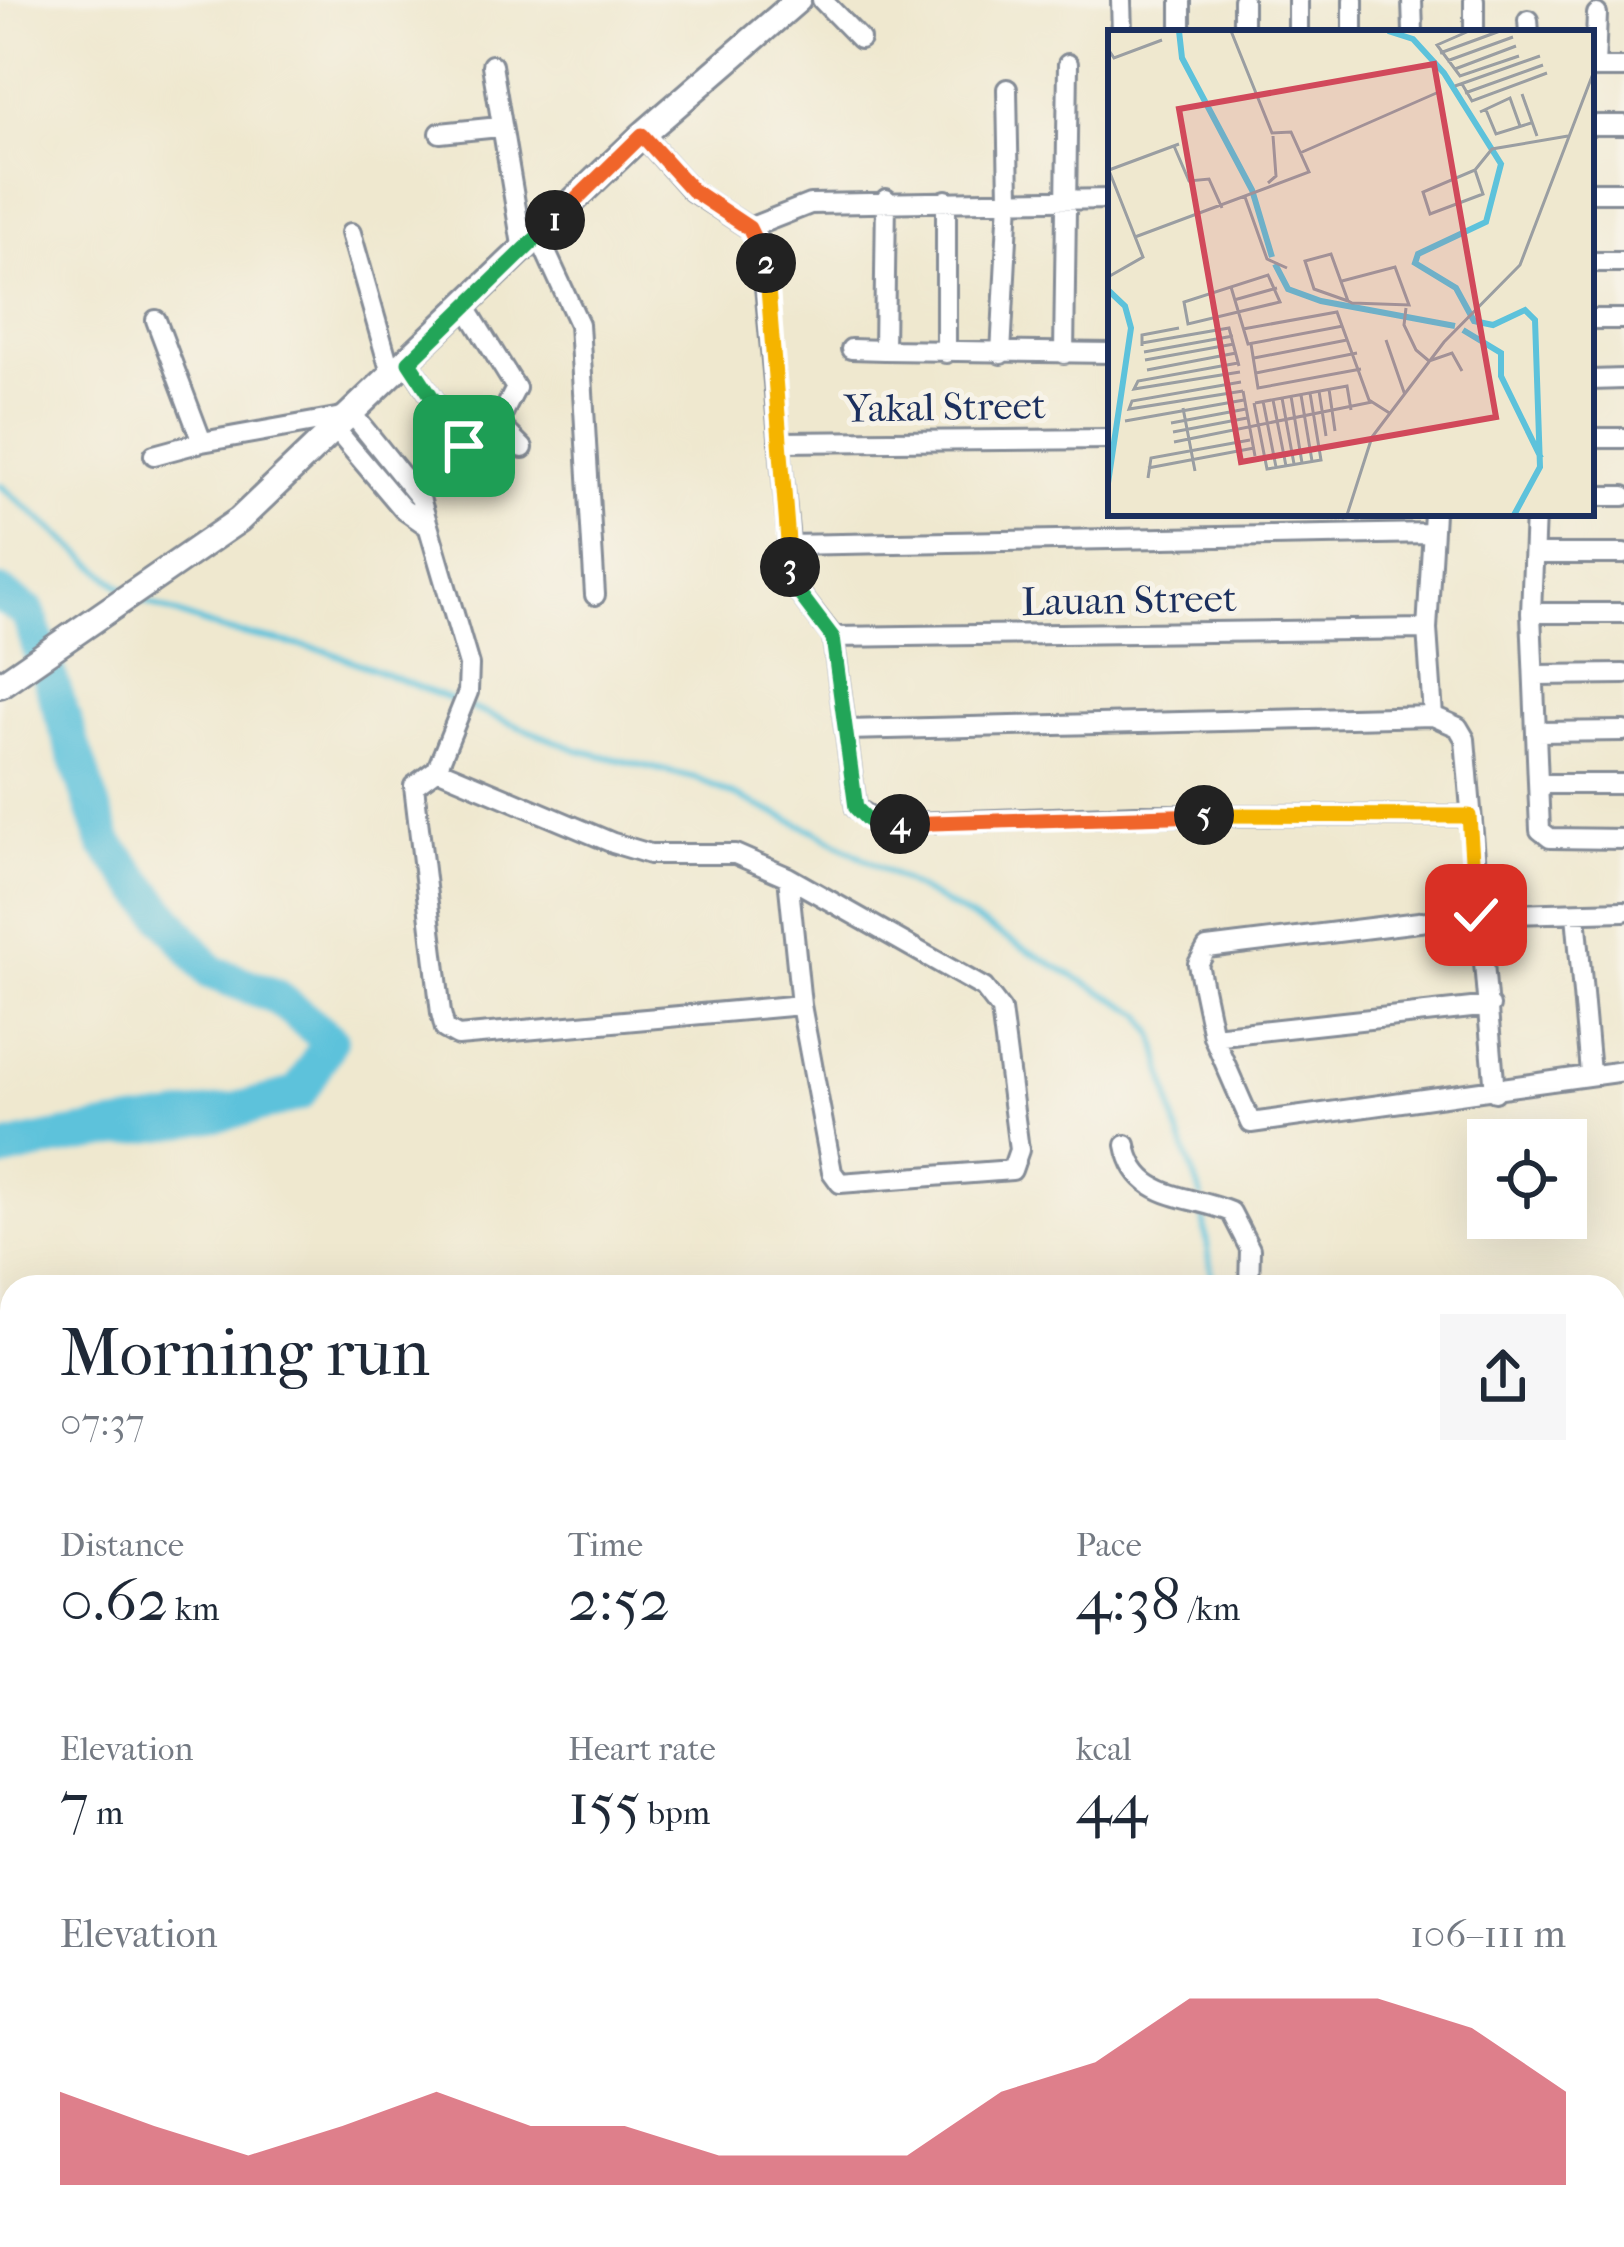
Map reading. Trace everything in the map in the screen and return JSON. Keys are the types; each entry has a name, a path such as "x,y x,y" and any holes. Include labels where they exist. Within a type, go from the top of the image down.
{"main road":[{"path":"0,685 238,520 642,135 798,0"}],"street":[{"path":"822,0 860,39"},
{"path":"1121,0 1122,30"},
{"path":"1180,0 1181,30"},
{"path":"1243,30 1244,0"},
{"path":"1412,0 1413,30"},
{"path":"1594,54 1597,14"},
{"path":"1064,354 1068,64"},
{"path":"492,65 499,128 531,243 579,325 595,595"},
{"path":"1001,354 1009,199 1007,89"},
{"path":"440,133 499,128"},
{"path":"642,135 692,190 749,228 766,264 793,585 833,638 856,808 882,824 1136,814 1469,816"},
{"path":"1594,192 1624,193"},
{"path":"749,228 810,204 886,199 1108,199"},
{"path":"884,350 886,199"},
{"path":"946,200 946,353"},
{"path":"351,233 400,369 464,446 468,474"},
{"path":"465,306 516,388 498,423 524,448"},
{"path":"156,320 202,442"},
{"path":"851,349 1108,353"},
{"path":"1594,380 1624,379"},
{"path":"154,455 202,442 345,423 420,499 469,665 466,696 437,769"},
{"name":"Yakal Street","path":"779,442 1108,439"},
{"path":"1535,516 1532,613 1544,835 1624,839"},
{"path":"787,545 1433,523 1427,629 1433,716"},
{"path":"1534,554 1624,554"},
{"path":"1532,613 1624,613"},
{"name":"Lauan Street","path":"833,638 1427,629"},
{"path":"1536,675 1624,674"},
{"path":"847,730 1433,716 1458,727 1465,739 1476,915 1490,1006 1495,1092"},
{"path":"1537,732 1624,731"},
{"path":"788,877 801,1005 832,1172 840,1183 1012,1170 1019,1150 995,997 788,877 735,854 650,854 437,769 422,775 414,786 445,1028 480,1039 801,1005"},
{"path":"1538,784 1624,784"},
{"path":"1624,910 1476,915 1208,948 1198,964 1213,1036 1251,1123 1624,1071"},
{"path":"1576,914 1590,1073"},
{"path":"1213,1036 1490,1006"},
{"path":"1126,1145 1130,1166 1159,1194 1232,1212 1250,1249 1249,1275"}],"waterway":[{"path":"0,485 123,589"},
{"path":"0,594 28,613 105,843 211,972 275,996 330,1040 299,1093 225,1112 0,1152"},
{"path":"139,600 222,630 327,651 578,750 695,778 815,831 1143,1015 1155,1036 1176,1126 1202,1197"},
{"path":"1202,1210 1212,1275"}],"route":[{"path":"464,446 409,362 642,135 692,190 749,228 761,244 793,585 833,638 856,808 868,820 882,824 1136,814 1469,816 1476,915"}]}
